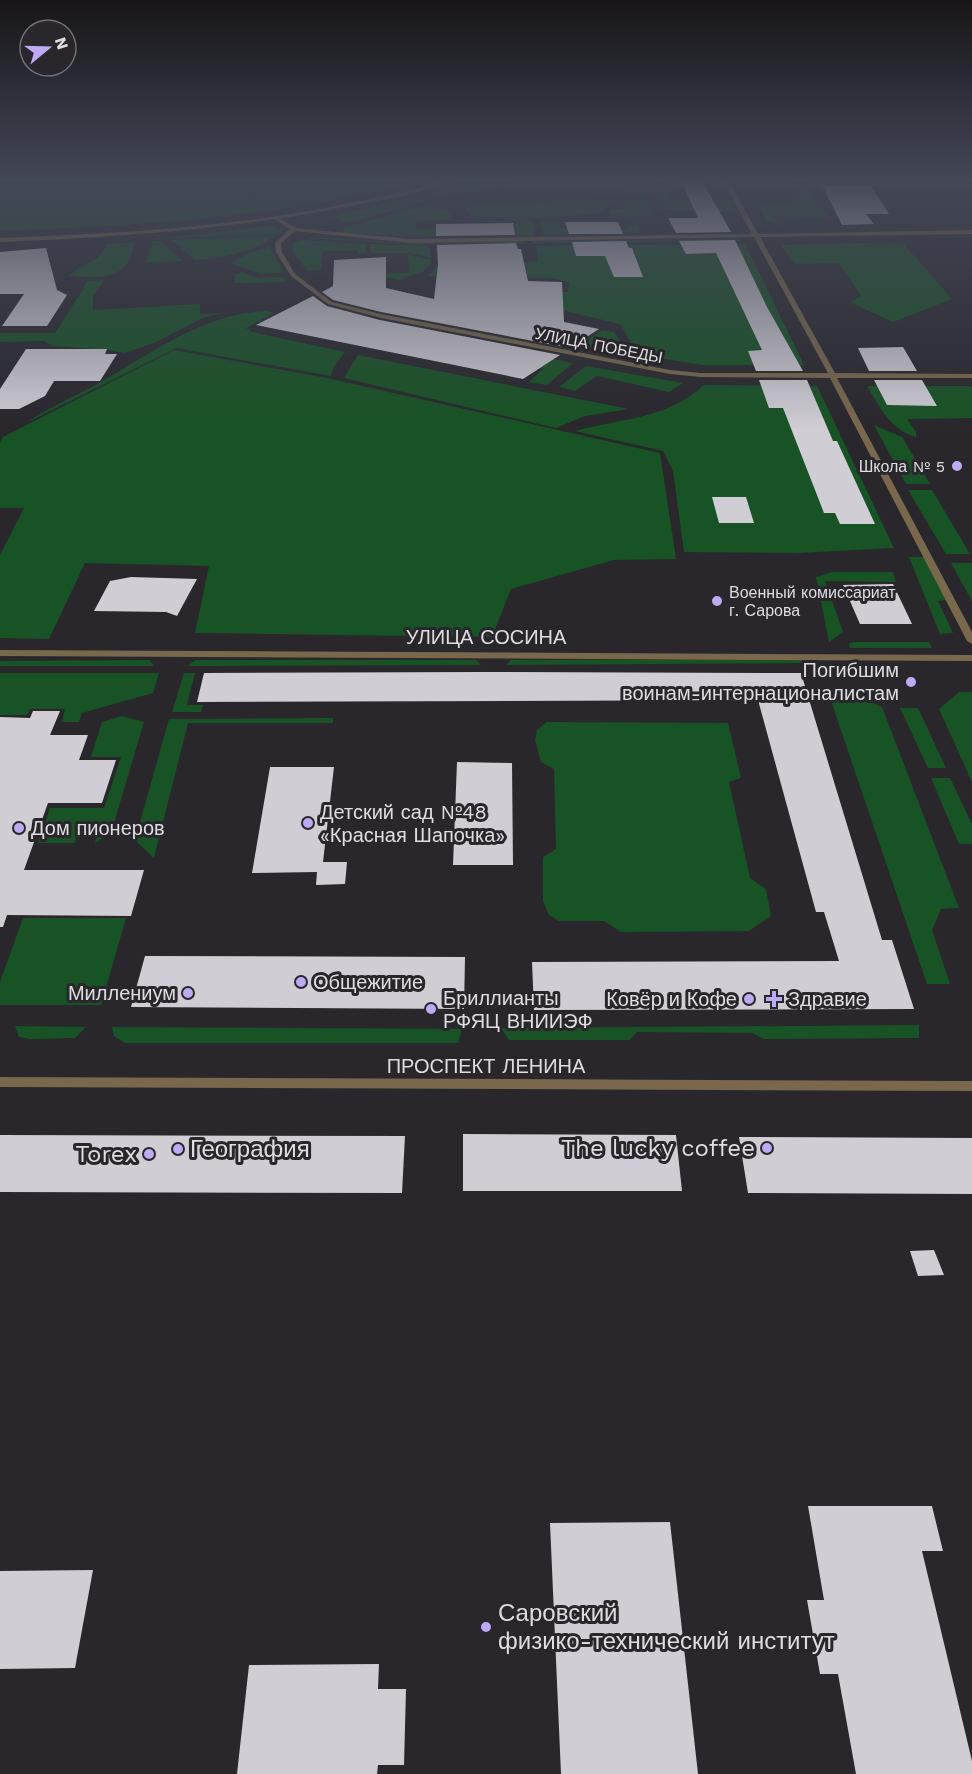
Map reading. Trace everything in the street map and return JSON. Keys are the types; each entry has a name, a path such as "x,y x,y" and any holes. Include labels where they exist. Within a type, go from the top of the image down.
{"street":[{"name":"УЛИЦА ПОБЕДЫ","path":"286,264 301,283 330,303 346,308 670,372 701,375 972,376"},
{"path":"771,264 834,376 972,641"},
{"name":"УЛИЦА СОСИНА","path":"0,653 972,658"},
{"name":"ПРОСПЕКТ ЛЕНИНА","path":"0,1082 972,1086"}],"green space":[{"path":"87,264 127,264 120,270 103,276 69,276"},
{"path":"233,264 279,264 284,273 260,274"},
{"path":"302,264 322,264 321,269 307,271"},
{"path":"408,264 431,264 422,272 399,280 376,275 311,275 409,273"},
{"path":"439,264 755,264 804,365 704,365 626,353 622,351 631,342 620,324 485,292 568,292 569,282 551,278 429,276"},
{"path":"840,264 921,264 952,299 893,322 850,302 861,296"},
{"path":"243,272 258,278 282,277 288,282 235,283 235,274"},
{"path":"104,280 93,296 93,310 200,304 200,314 222,313 203,318 154,343 125,353 53,346 44,341 0,342 0,333 55,333 84,288 86,281"},
{"path":"267,311 274,313 246,328 252,332 345,352 333,368 331,376 176,348 26,423 179,336 222,319 244,313"},
{"path":"386,326 573,363 547,385 529,382 543,369 476,356"},
{"path":"602,330 614,332 620,341 610,348 583,343"},
{"path":"174,350 327,378 660,453 676,559 614,560 511,589 492,637 195,633 209,566 85,563 49,639 0,638 0,555 24,508 0,508 0,442 3,437"},
{"path":"358,355 629,409 585,416 556,428 344,378"},
{"path":"586,366 683,383 669,392 597,376 575,391 559,387"},
{"path":"704,385 817,386 894,548 799,553 684,552 673,471 663,451 575,431 658,412 674,405"},
{"path":"867,386 969,386 972,387 972,418 907,419 916,432 916,437 907,434 892,423 881,410"},
{"path":"874,425 902,437 930,484 906,484"},
{"path":"908,490 932,490 970,554 946,554"},
{"path":"909,557 925,557 947,600 938,601 953,633 940,634"},
{"path":"951,563 972,563 972,601"},
{"path":"832,572 893,572 896,582 825,581 843,632 829,642 816,577"},
{"path":"929,642 932,648 850,648 849,643"},
{"path":"807,659 808,663 506,665 511,660"},
{"path":"149,660 154,666 0,666 0,661"},
{"path":"196,660 476,660 481,665 187,666"},
{"path":"0,673 159,673 153,693 82,713 79,722 62,722 65,709 30,709 27,715 0,715"},
{"path":"184,673 195,673 187,705 203,705 201,712 172,712"},
{"path":"827,689 840,689 882,707 959,908 941,909 932,930 950,984 927,984"},
{"path":"959,692 972,692 972,782 939,709"},
{"path":"900,708 918,708 946,768 928,768"},
{"path":"122,716 144,722 111,833 95,843 97,836 77,837 74,843 38,843 50,808 104,808 121,757 91,757 102,722"},
{"path":"333,718 333,723 188,723 154,858 135,840 169,719"},
{"path":"547,722 728,723 741,778 729,782 750,878 766,889 771,916 749,931 621,932 604,921 559,921 549,915 543,901 543,857 556,849 554,769 541,762 535,740 537,730"},
{"path":"931,778 950,778 972,824 972,844 959,844"},
{"path":"23,918 126,918 101,1005 0,1005 0,982"},
{"path":"919,1025 919,1038 763,1039 753,1033 637,1032 630,1040 509,1040 501,1028"},
{"path":"15,1026 86,1027 75,1038 30,1039 19,1037"},
{"path":"112,1027 462,1029 458,1043 125,1043 114,1036"}],"building":[{"path":"0,264 50,264 57,290 67,295 47,326 2,326 24,294 0,294"},
{"path":"334,264 386,264 386,288 434,299 438,265 524,264 528,281 562,282 564,322 599,329 570,348 381,312 333,300 322,292 333,286"},
{"path":"608,264 638,264 643,277 614,277"},
{"path":"721,264 746,264 767,307 803,371 756,371 748,351 762,350"},
{"path":"313,296 327,306 380,320 560,355 523,379 256,325"},
{"path":"903,347 917,371 869,371 858,348"},
{"path":"26,349 107,349 105,354 117,354 100,381 54,381 45,396 19,409 0,409 0,389"},
{"path":"759,380 807,380 833,441 837,441 875,524 840,524 835,513 824,513 783,408 769,408"},
{"path":"874,380 922,380 937,406 887,405"},
{"path":"712,497 746,497 754,523 719,523"},
{"path":"131,577 197,579 177,616 166,612 94,611 110,581"},
{"path":"893,584 912,624 860,624 843,585"},
{"path":"204,673 801,673 882,940 892,940 914,1009 534,1010 532,962 839,961 824,912 816,912 758,700 197,702"},
{"name":"Дом пионеров","path":"33,711 60,711 50,735 88,735 79,760 116,760 102,803 48,803 24,870 144,870 131,916 7,915 3,927 0,927 0,717 30,718"},
{"path":"457,762 512,763 513,865 453,865"},
{"path":"270,767 334,767 323,862 347,862 345,884 316,885 317,872 252,873"},
{"name":"Общежитие","path":"145,956 465,957 464,1009 131,1007"},
{"path":"463,1134 676,1135 682,1191 463,1191"},
{"path":"0,1135 405,1136 402,1193 0,1192"},
{"path":"739,1137 972,1138 972,1194 748,1193"},
{"path":"934,1250 944,1275 918,1276 910,1251"},
{"path":"808,1506 932,1506 943,1551 922,1551 972,1761 972,1774 856,1774 838,1674 820,1674 807,1600 824,1600"},
{"path":"670,1522 698,1774 561,1774 550,1523"},
{"path":"93,1570 75,1668 0,1669 0,1571"},
{"path":"379,1664 378,1689 406,1689 404,1765 378,1765 377,1774 237,1774 249,1665"}],"place":[{"name":"Школа № 5","path":"957,466"},
{"name":"Военный комиссариат г. Сарова","path":"717,601"},
{"name":"Погибшим воинам-интернационалистам","path":"911,682"},
{"name":"Детский сад №48 «Красная Шапочка»","path":"308,823"},
{"name":"Дом пионеров","path":"19,828"},
{"name":"Общежитие","path":"301,982"},
{"name":"Миллениум","path":"188,993"},
{"name":"Ковёр и Кофе","path":"749,999"},
{"name":"Здравие","path":"774,999"},
{"name":"Бриллианты РФЯЦ ВНИИЭФ","path":"431,1009"},
{"name":"The lucky coffee","path":"767,1148"},
{"name":"География","path":"178,1149"},
{"name":"Torex","path":"149,1154"},
{"name":"Саровский физико-технический институт","path":"486,1627"}]}
